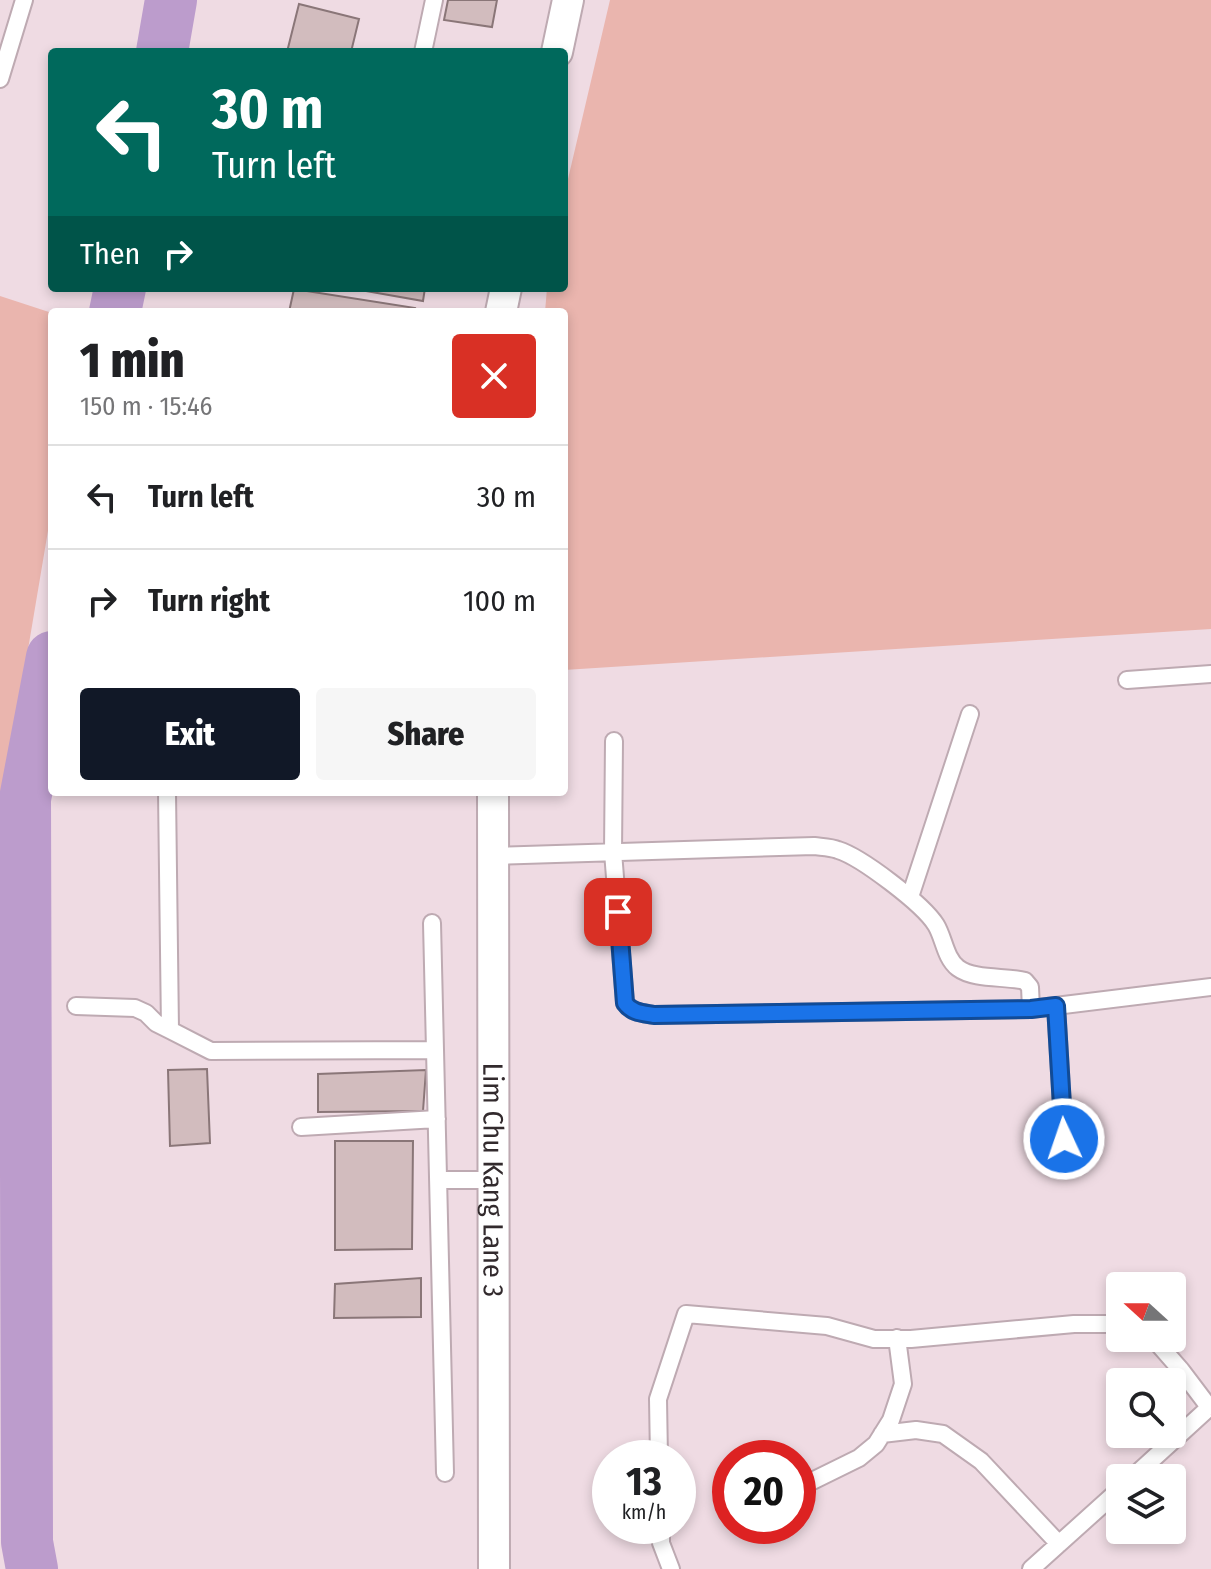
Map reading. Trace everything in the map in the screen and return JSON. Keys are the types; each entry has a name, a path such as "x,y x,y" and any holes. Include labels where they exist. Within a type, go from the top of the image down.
{"street":[{"path":"558,48 568,0"},
{"name":"Lim Chu Kang Lane 3","path":"493,796 494,1569"}],"lane":[{"path":"0,79 24,0"},
{"path":"424,48 434,0"},
{"path":"1127,680 1211,674"},
{"path":"910,897 970,714"},
{"path":"614,741 613,852 625,1003 635,1011 654,1015 1031,1009 1211,987"},
{"path":"167,796 170,1030"},
{"path":"493,856 814,846 839,850 861,862 923,908 937,926 951,961 960,970 998,979 1025,981 1030,987 1031,1009"},
{"path":"432,923 445,1473"},
{"path":"76,1006 135,1008 156,1023 211,1051 435,1050"},
{"path":"1056,1006 1064,1139"},
{"path":"301,1127 437,1119"},
{"path":"438,1180 493,1180"},
{"path":"659,1440 658,1399 686,1314 827,1326 874,1339 1106,1324"},
{"path":"816,1479 859,1458 876,1444 891,1420 903,1384 897,1338"},
{"path":"1147,1464 1210,1407 1165,1352"},
{"path":"882,1434 916,1430 943,1434 981,1461 1059,1544"},
{"path":"1031,1569 1106,1502"},
{"path":"661,1544 671,1569"}],"shaded area":[{"path":"610,0 1211,0 1211,629 568,670 568,308 545,308 547,292 568,292 568,179"},
{"path":"0,296 48,312 48,531 5,786 3,1177 0,1178"}],"building":[{"path":"448,0 497,0 492,27 444,20"},
{"path":"299,4 359,19 352,48 288,48"},
{"path":"293,292 313,292 415,308 290,308"},
{"path":"372,292 424,292 423,301"},
{"path":"207,1069 210,1143 170,1146 168,1070"},
{"path":"426,1070 423,1111 318,1112 318,1074"},
{"path":"335,1141 413,1141 412,1249 335,1250"},
{"path":"421,1278 421,1317 334,1318 335,1284"}],"waterway":[{"path":"163,48 171,0"},
{"path":"116,308 119,292"},
{"path":"32,1569 27,1542 25,799 48,678"}],"route":[{"path":"618,912 625,1003 635,1011 654,1015 1031,1009 1056,1006 1064,1139"}]}
